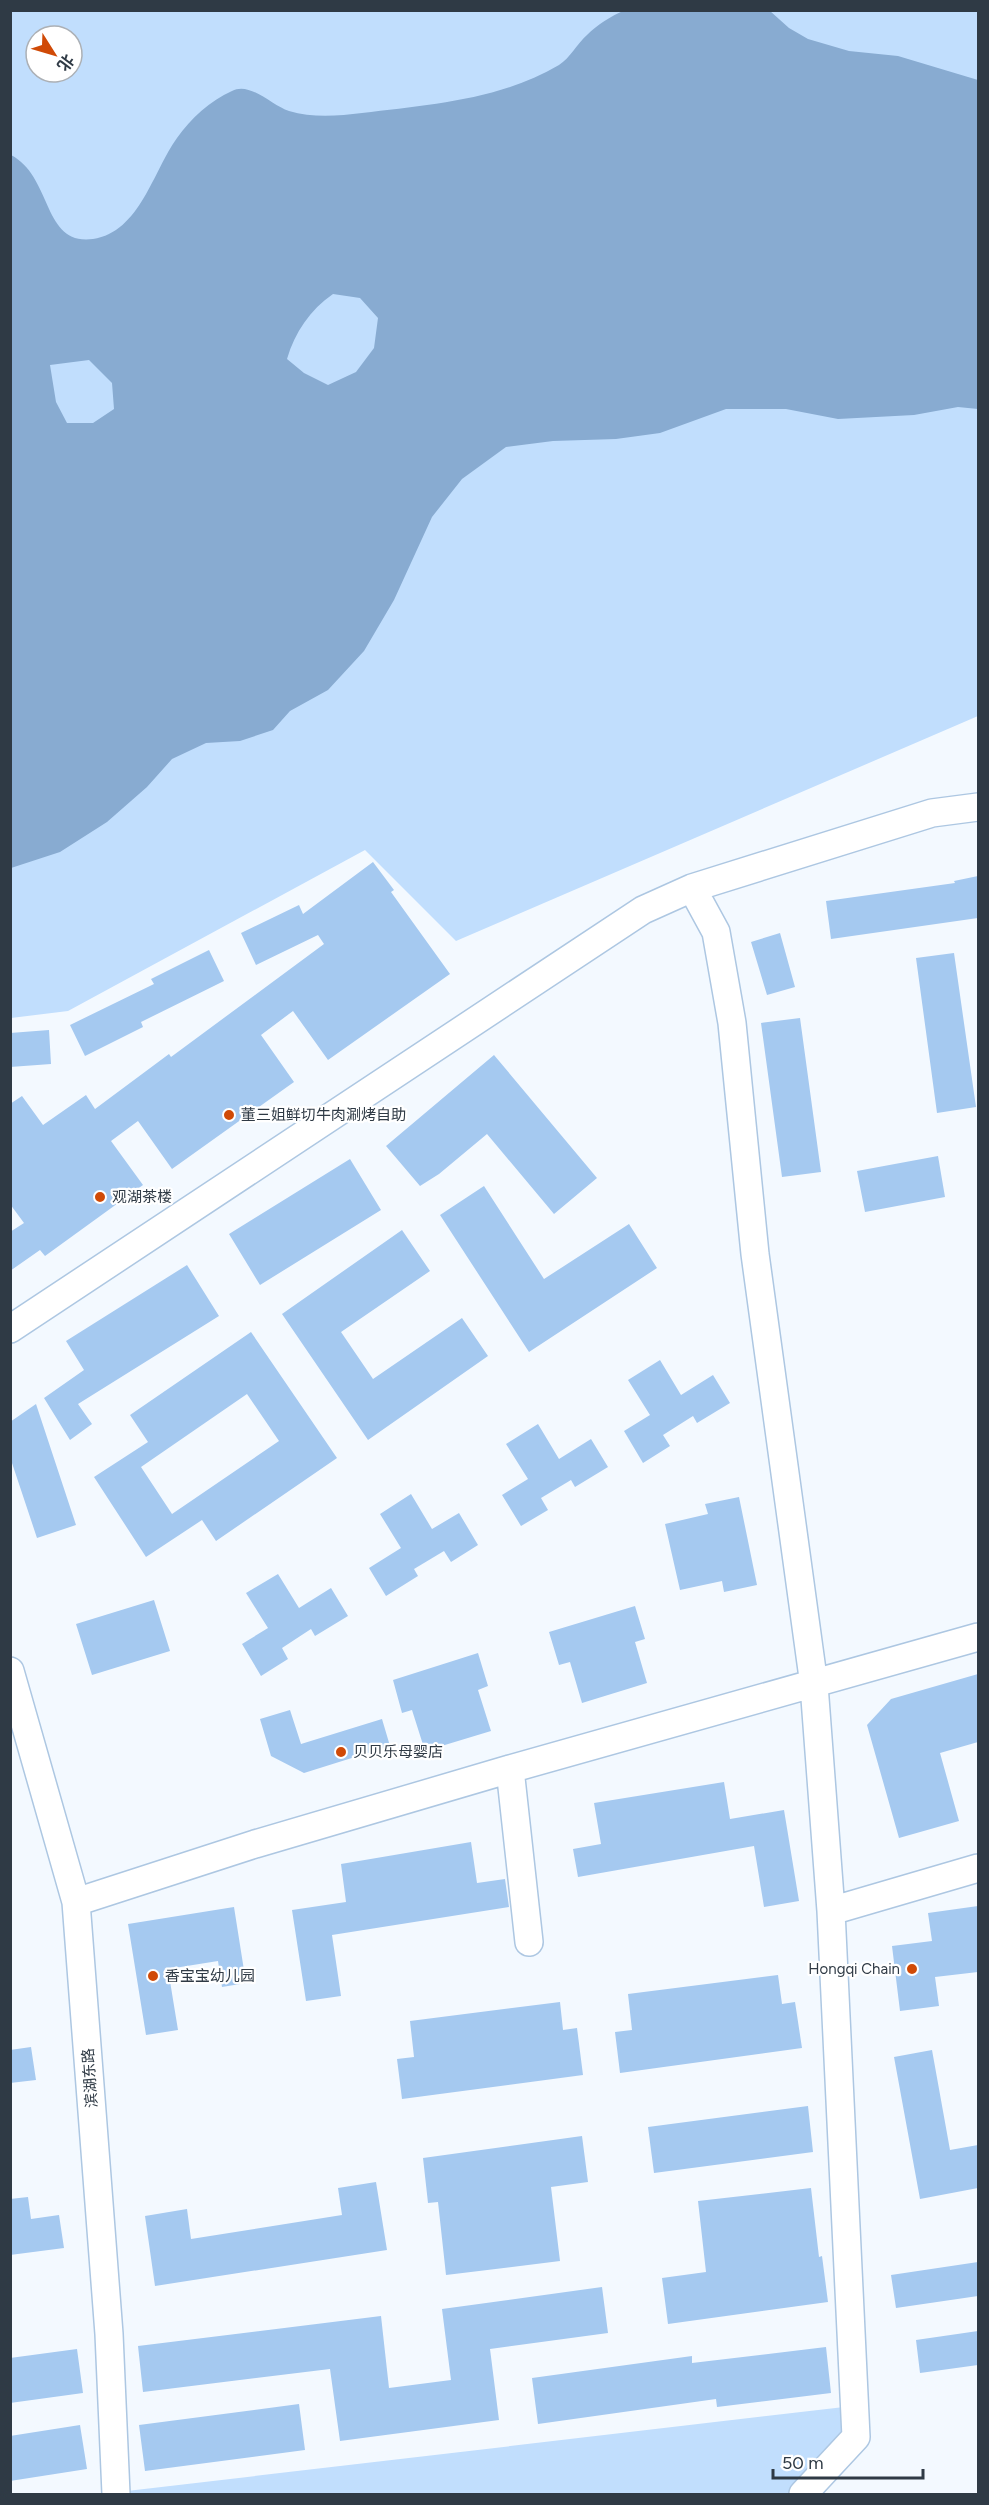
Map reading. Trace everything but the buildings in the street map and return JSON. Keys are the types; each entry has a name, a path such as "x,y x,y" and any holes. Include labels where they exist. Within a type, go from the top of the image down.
{"street":[{"path":"10,1329 643,909 692,888 932,813 978,807"},
{"path":"692,888 716,932 732,1023 755,1254 814,1685 831,1911 856,2437 803,2494"},
{"path":"76,1902 255,1844 510,1769 978,1637"},
{"name":"滨湖东路","path":"10,1671 76,1902 109,2334 116,2494"},
{"path":"510,1769 529,1942"},
{"path":"831,1911 978,1868"}],"shaded area":[{"path":"625,10 770,11 789,28 808,39 849,51 898,56 978,80 978,409 958,407 914,415 838,419 786,409 726,409 660,433 616,439 553,441 506,447 462,479 432,517 394,600 364,651 328,690 290,711 273,730 240,741 206,743 172,759 147,787 107,822 60,852 11,868 11,155 24,165 34,178 56,221 65,232 77,238 93,239 109,234 123,225 144,198 168,152 182,131 209,105 232,91 246,89 289,111 316,116 353,114 463,99 513,86 559,65 591,31","holes":["333,294 360,298 378,318 374,348 356,372 328,385 304,373 287,359 304,322","89,360 112,383 114,409 93,423 67,423 56,402 50,365"]},
{"path":"10,11 978,11 978,716 456,941 365,850 68,1011 11,1018"},
{"path":"844,2407 845,2440 795,2494 127,2494 127,2491"}],"place":[{"name":"董三姐鲜切牛肉涮烤自助","path":"229,1115"},
{"name":"观湖茶楼","path":"100,1197"},
{"name":"贝贝乐母婴店","path":"341,1752"},
{"name":"Hongqi Chain","path":"912,1969"},
{"name":"香宝宝幼儿园","path":"153,1976"}]}
